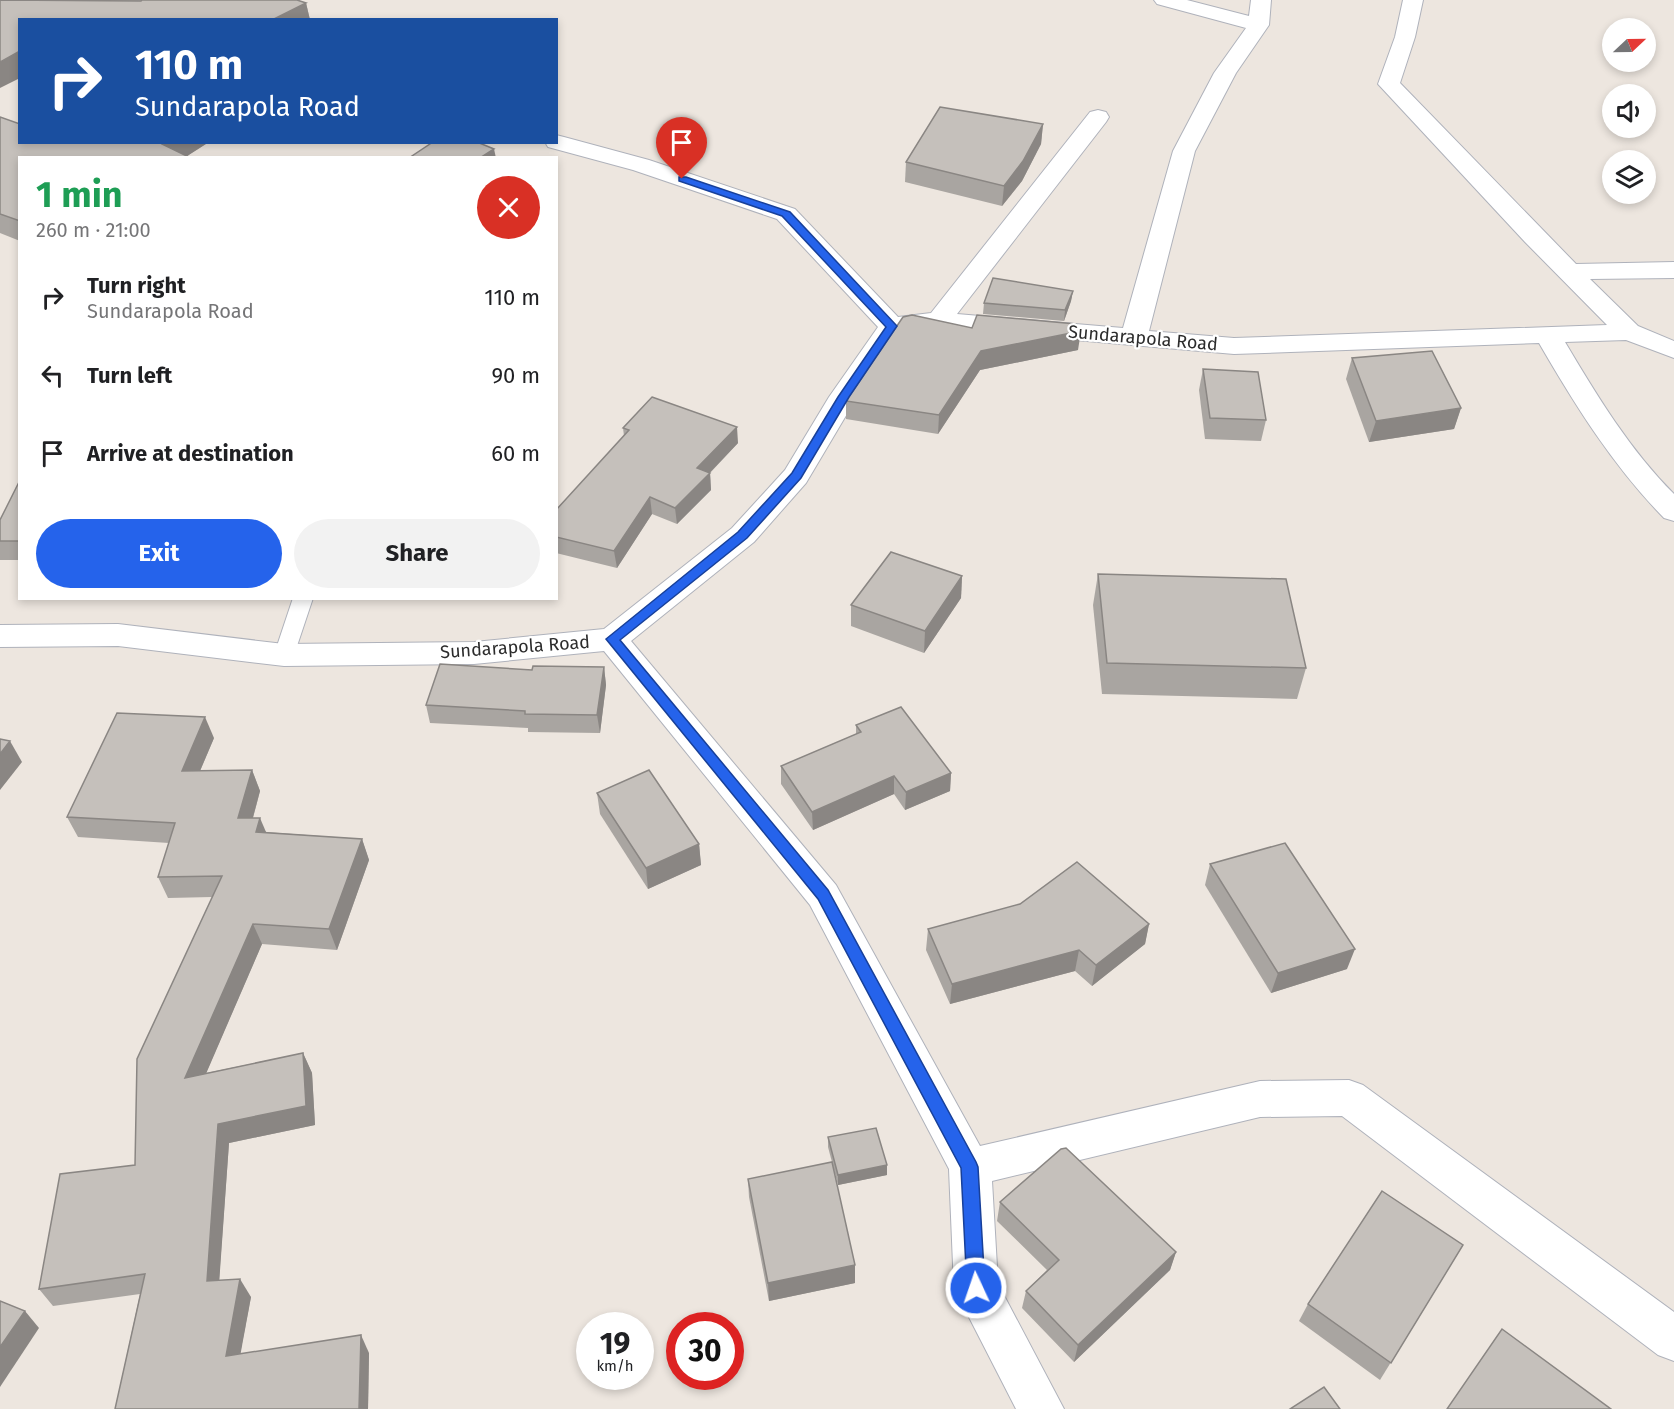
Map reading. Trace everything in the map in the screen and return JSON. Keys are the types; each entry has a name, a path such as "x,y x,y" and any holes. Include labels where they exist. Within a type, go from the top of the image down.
{"street":[{"path":"1164,0 1259,25"},
{"path":"1134,336 1184,151 1225,73 1259,25 1261,0"},
{"path":"1413,0 1405,37 1389,84 1568,272 1629,332"},
{"path":"939,320 1098,117"},
{"path":"558,143 641,165 786,214 892,326"},
{"path":"1568,272 1674,270"},
{"name":"Sundarapola Road","path":"0,636 117,635 284,655 474,652 612,639 743,535 796,476 843,397 892,326 939,320 1234,346 1629,332 1674,350"},
{"path":"1548,335 1572,377 1648,487 1674,511"},
{"path":"612,639 823,895 970,1167 976,1288 1041,1409"},
{"path":"970,1167 1260,1100 1349,1098 1674,1339"}],"lane":[{"path":"284,655 302,600"}],"building":[{"path":"0,0 297,0 306,3 276,18 18,18 18,52 0,62"},
{"path":"940,107 1043,124 1023,161 1004,186 906,162"},
{"path":"0,117 18,123 18,144 162,144 187,156 18,156 18,220 0,214"},
{"path":"430,144 482,144 494,149 483,156 412,156"},
{"path":"993,278 1073,291 1065,310 984,303"},
{"path":"912,315 972,328 977,315 1076,324 1081,331 981,351 939,415 846,401 903,317"},
{"path":"1432,351 1461,408 1376,421 1352,358"},
{"path":"1203,369 1258,372 1266,420 1210,418"},
{"path":"652,397 737,427 697,468 710,473 675,508 650,497 614,551 558,537 558,508 629,430 623,428"},
{"path":"18,484 18,541 0,541 0,520"},
{"path":"891,552 962,576 925,631 851,605"},
{"path":"1098,574 1286,579 1306,668 1107,663"},
{"path":"440,664 532,670 533,666 604,667 597,715 525,714 525,711 426,705"},
{"path":"901,707 951,773 906,792 894,776 812,812 781,766 861,732 856,725"},
{"path":"117,713 205,717 182,771 252,770 238,818 260,818 256,832 362,839 329,929 253,924 185,1078 303,1053 306,1106 218,1124 207,1281 240,1279 226,1356 361,1335 359,1409 115,1409 145,1274 39,1289 60,1174 135,1165 137,1059 222,876 158,877 175,823 67,817"},
{"path":"0,739 10,741 0,754"},
{"path":"649,770 699,844 646,868 597,793"},
{"path":"1285,843 1355,949 1278,973 1210,864"},
{"path":"1077,862 1149,924 1096,965 1079,950 952,984 928,929 1020,904"},
{"path":"876,1128 887,1165 838,1175 828,1137"},
{"path":"1066,1148 1176,1252 1078,1345 1026,1291 1059,1260 1000,1202 1061,1149"},
{"path":"832,1162 855,1265 768,1283 748,1179"},
{"path":"1382,1191 1463,1245 1391,1363 1308,1304"},
{"path":"0,1301 25,1311 0,1347"},
{"path":"1502,1329 1611,1409 1447,1409"},
{"path":"1324,1387 1340,1409 1290,1409"}],"route":[{"path":"682,179 786,214 892,326 843,397 796,476 743,535 612,639 823,895 970,1167 976,1288"}]}
